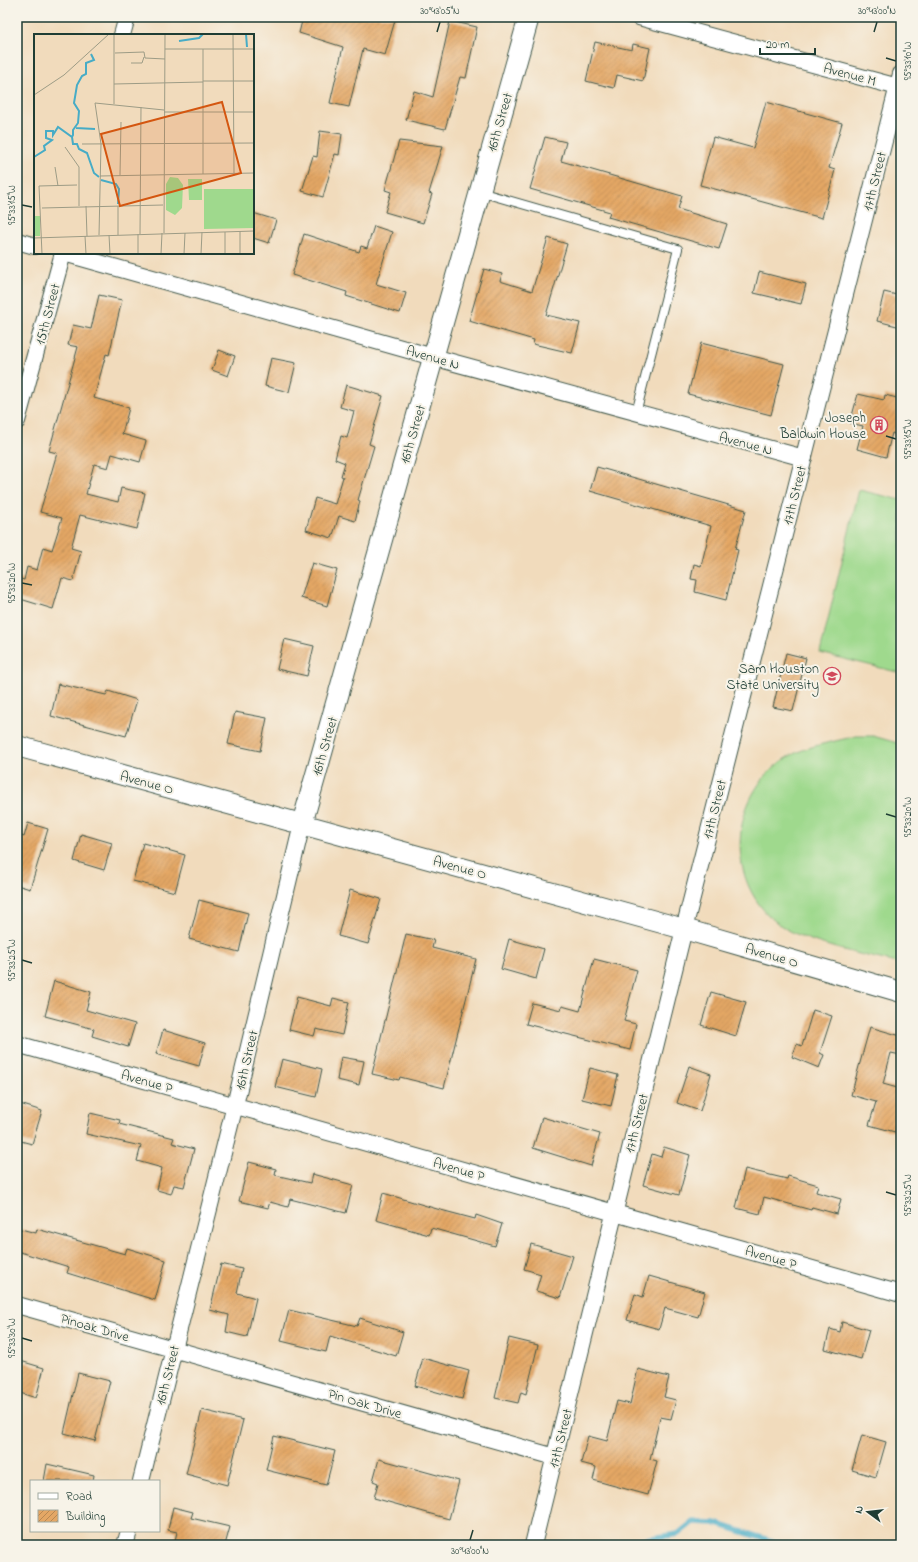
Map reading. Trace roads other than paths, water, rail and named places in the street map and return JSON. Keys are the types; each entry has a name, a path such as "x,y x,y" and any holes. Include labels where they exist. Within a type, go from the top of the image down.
{"street":[{"path":"122,34 127,17"},
{"name":"16th Street","path":"141,1480 235,1105 302,824 529,17"},
{"name":"Avenue M","path":"640,17 900,80"},
{"name":"17th Street","path":"533,1545 684,929 900,80"},
{"path":"17,241 34,246"},
{"name":"15th Street","path":"17,421 64,254"},
{"name":"Avenue N","path":"68,254 636,413 804,458"},
{"name":"Avenue O","path":"17,746 684,929 901,992"},
{"name":"Avenue P","path":"17,1044 901,1294"},
{"name":"Pinoak Drive","path":"17,1305 174,1350"},
{"name":"Pin Oak Drive","path":"174,1350 556,1456"},
{"path":"125,1545 129,1532"}],"lane":[{"path":"480,192 678,249 636,413"}],"waterway":[{"path":"632,1545 639,1540 678,1534 693,1522 714,1523 785,1545"}],"place":[{"name":"Joseph Baldwin House","path":"879,425"},
{"name":"Sam Houston State University","path":"832,676"}]}
